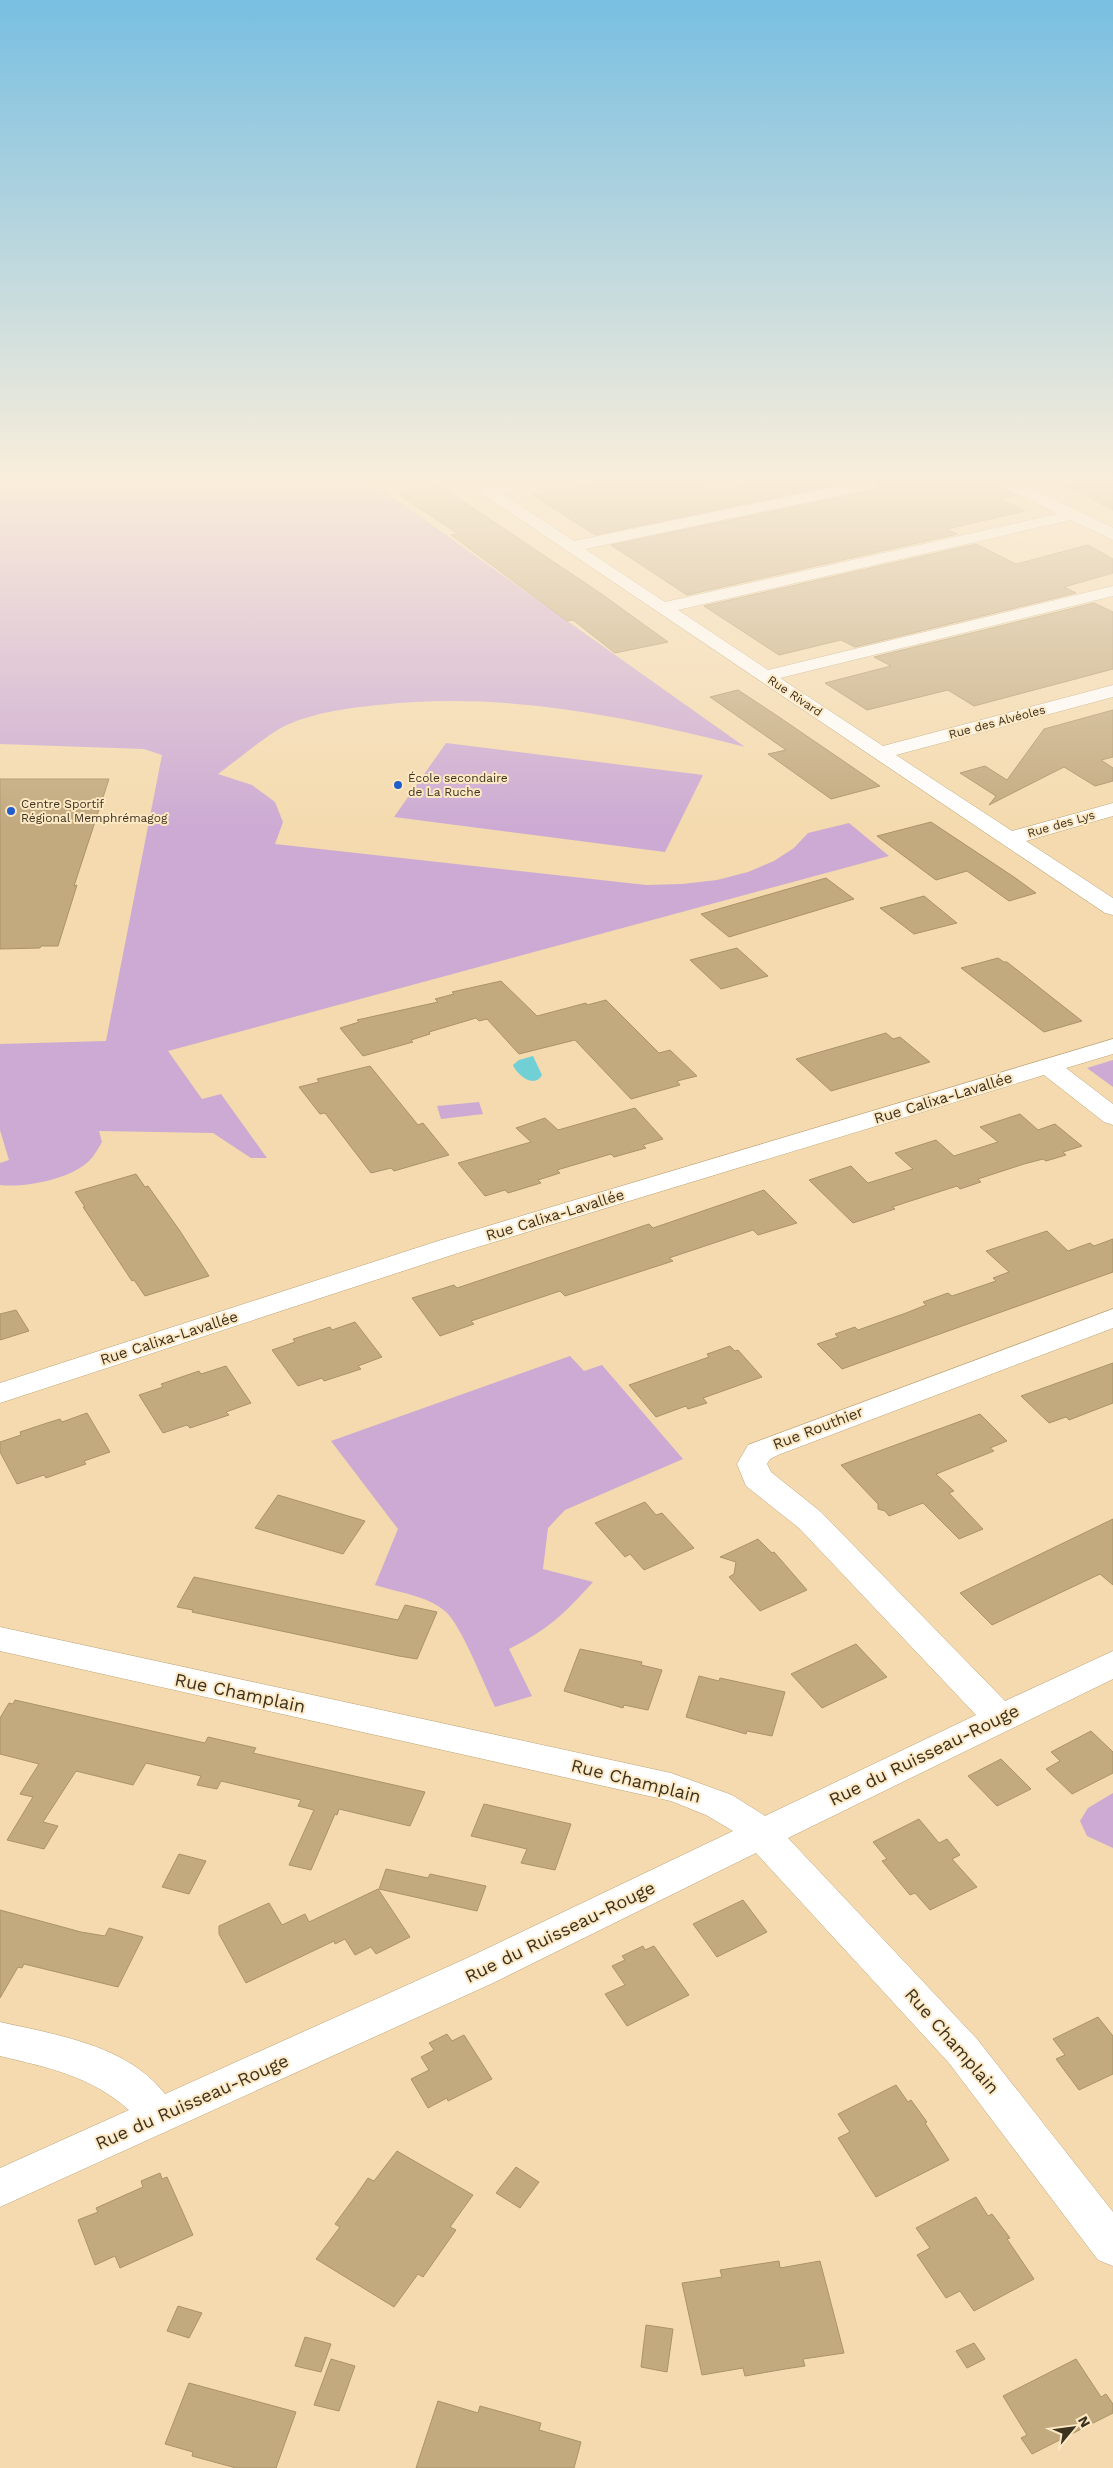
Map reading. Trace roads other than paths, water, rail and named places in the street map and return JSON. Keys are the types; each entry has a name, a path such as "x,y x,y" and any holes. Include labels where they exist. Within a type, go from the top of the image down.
{"street":[{"name":"Rue Rivard","path":"650,599 1113,908"},
{"path":"663,608 702,599"},
{"path":"765,676 1080,599"},
{"name":"Rue des Alvéoles","path":"880,753 1113,691"},
{"name":"Rue des Lys","path":"1009,839 1113,809"},
{"name":"Rue Calixa-Lavallée","path":"0,1394 448,1247 1113,1046"},
{"path":"1048,1066 1113,1117"},
{"name":"Rue Routhier","path":"1000,1718 822,1531 757,1478 752,1464 759,1452 767,1448 1113,1318"},
{"name":"Rue Champlain","path":"0,1639 671,1787 696,1794 732,1810 761,1834 964,2051 1113,2246"},
{"name":"Rue du Ruisseau-Rouge","path":"0,2188 479,1971 1113,1664"},
{"path":"0,2039 109,2071 138,2090 158,2117"}],"water":[{"path":"533,1056 542,1075 535,1081 530,1081 518,1073 513,1065 519,1060"}],"place":[{"name":"École secondaire de La Ruche","path":"398,785"},
{"name":"Centre Sportif Régional Memphrémagog","path":"11,811"}]}
